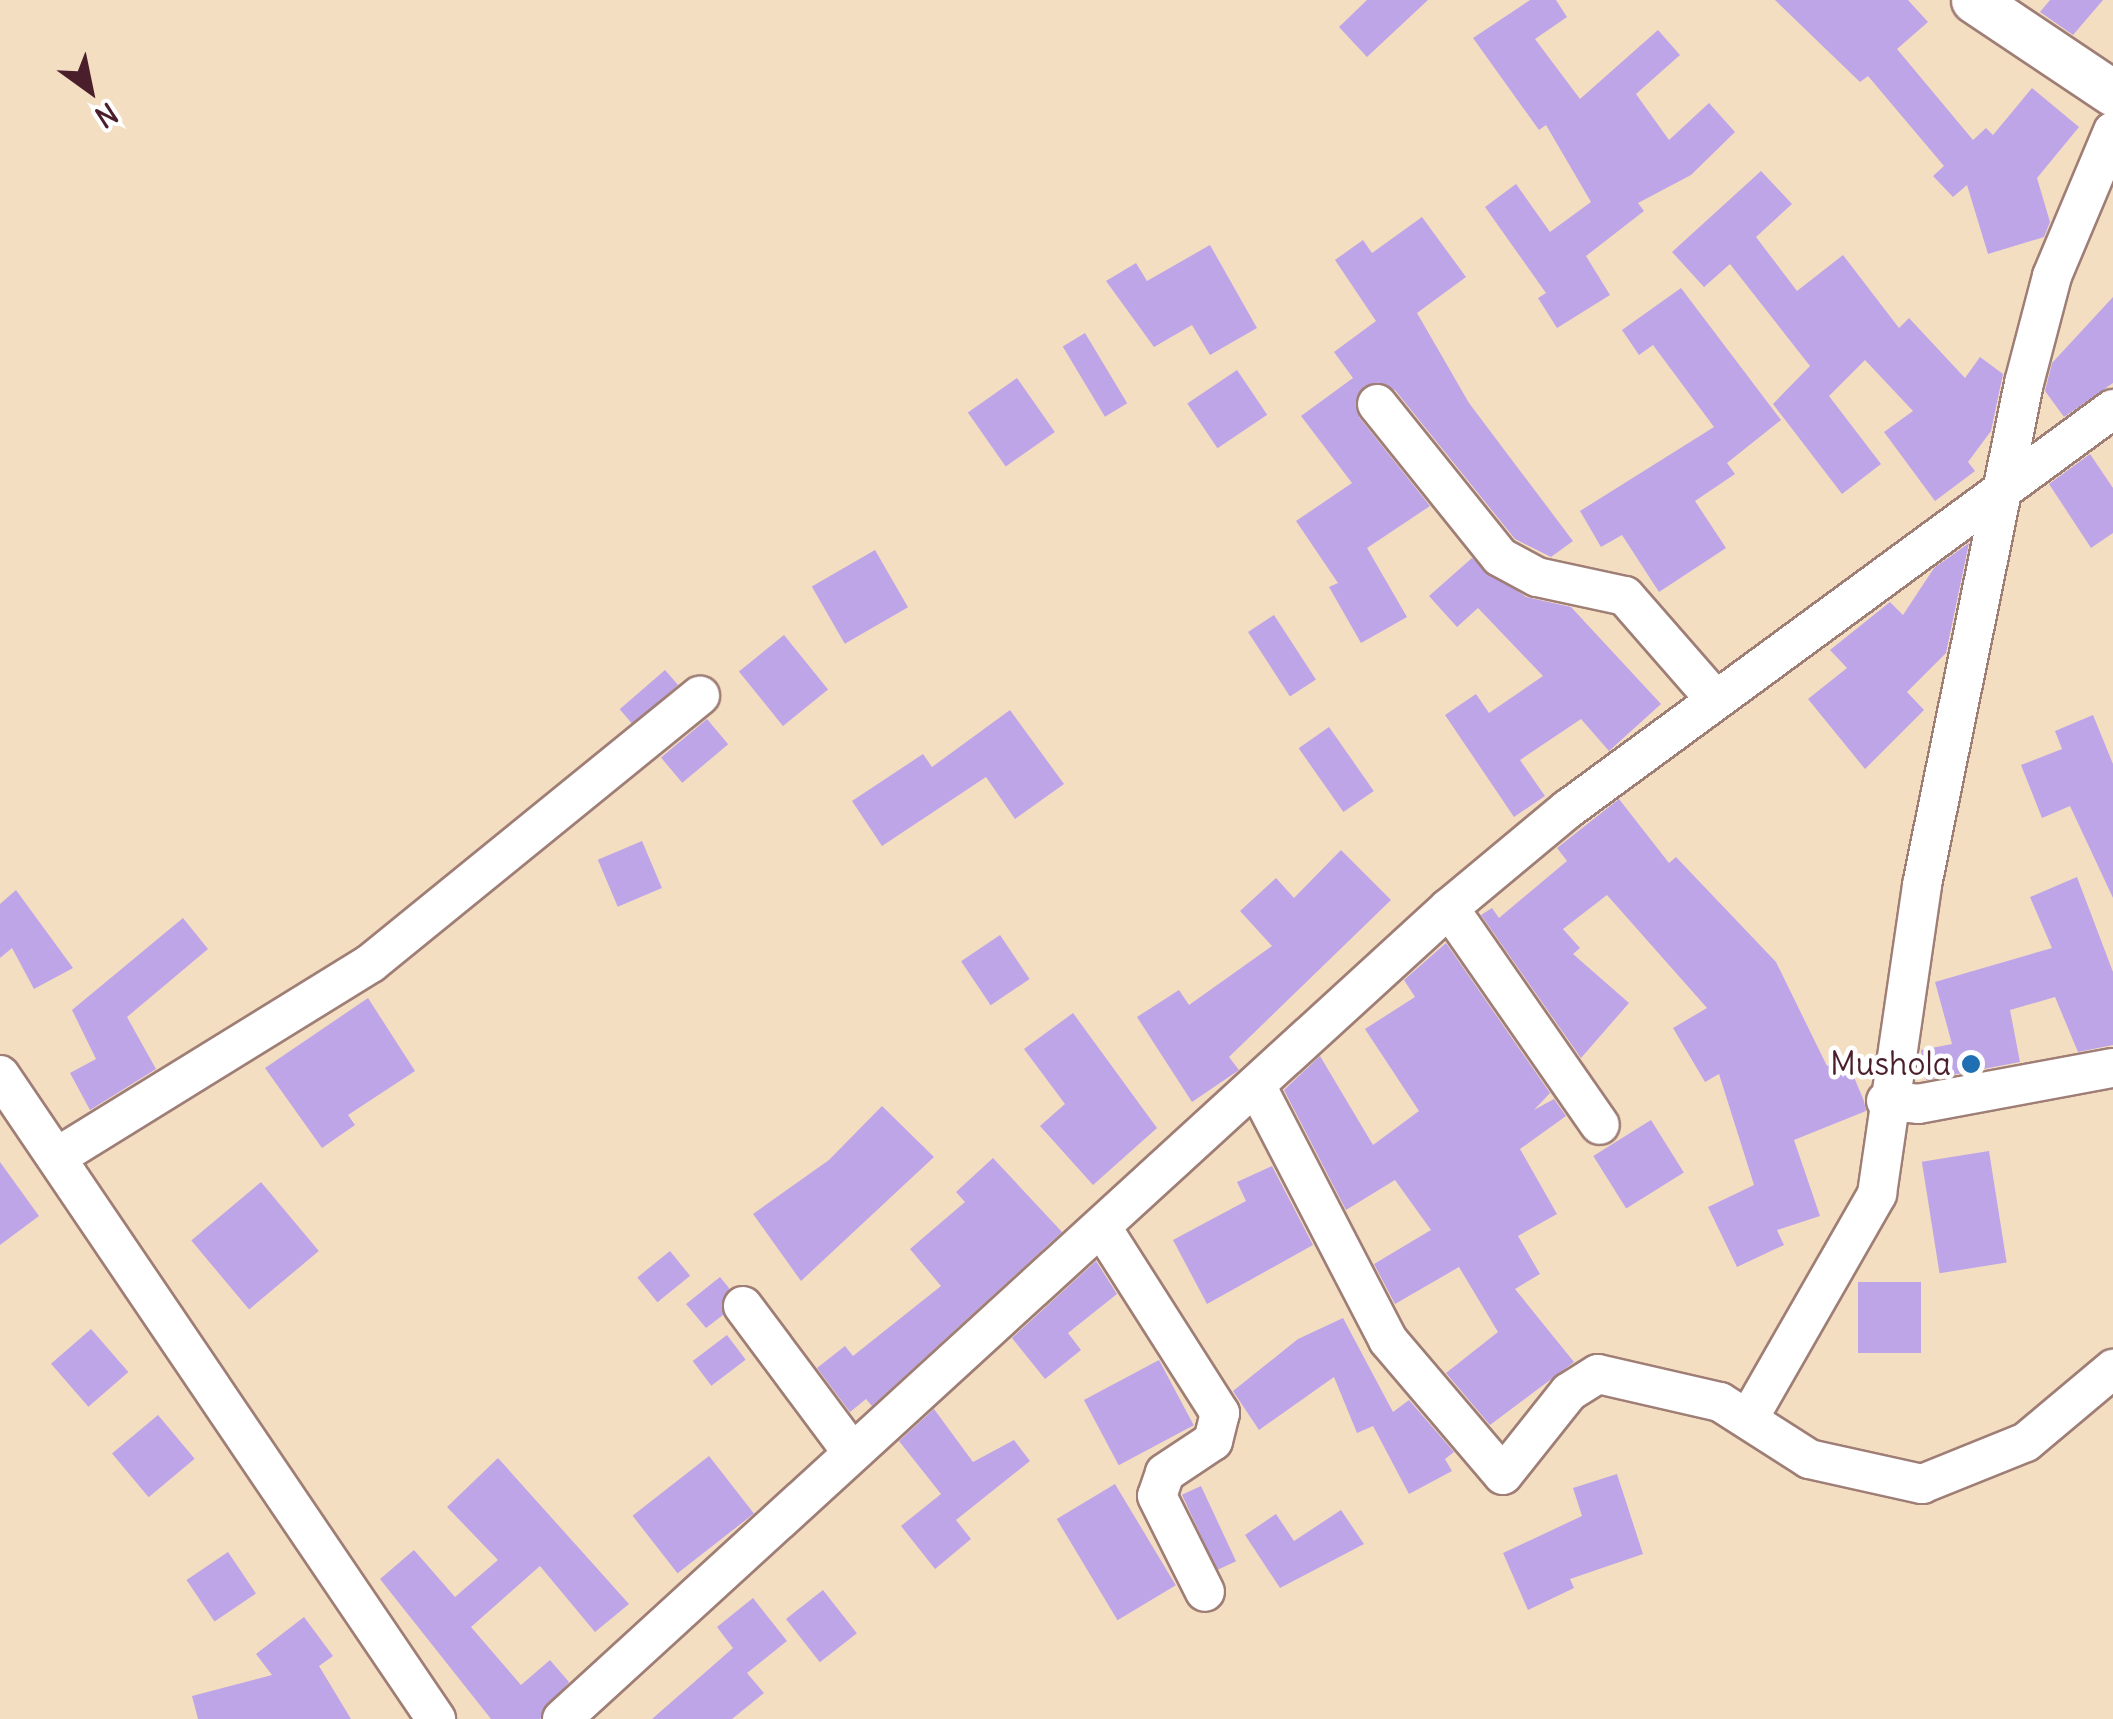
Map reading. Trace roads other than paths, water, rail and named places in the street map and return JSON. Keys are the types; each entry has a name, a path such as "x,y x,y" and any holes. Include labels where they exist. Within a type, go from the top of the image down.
{"street":[{"path":"1974,0 2113,94"},
{"path":"1758,1424 1876,1194 1900,1103 2024,473 2052,276 2113,131"},
{"path":"1377,404 1500,558 1537,577 1625,596 1715,699"},
{"path":"562,1719 851,1452 1104,1230 1449,908 1715,699 2113,409"},
{"path":"57,1157 371,963 700,696"},
{"path":"1449,908 1600,1125"},
{"path":"1900,1103 2113,1068"},
{"path":"0,1076 436,1719"},
{"path":"1258,1088 1388,1340 1493,1472 1521,1463 1590,1375 1660,1384 1758,1424 1809,1460 1922,1484 1977,1468 2026,1442 2113,1369"},
{"path":"1104,1230 1220,1413 1213,1440 1165,1473 1158,1496 1205,1592"},
{"path":"744,1306 851,1452"}],"place":[{"name":"Mushola","path":"1971,1064"}]}
